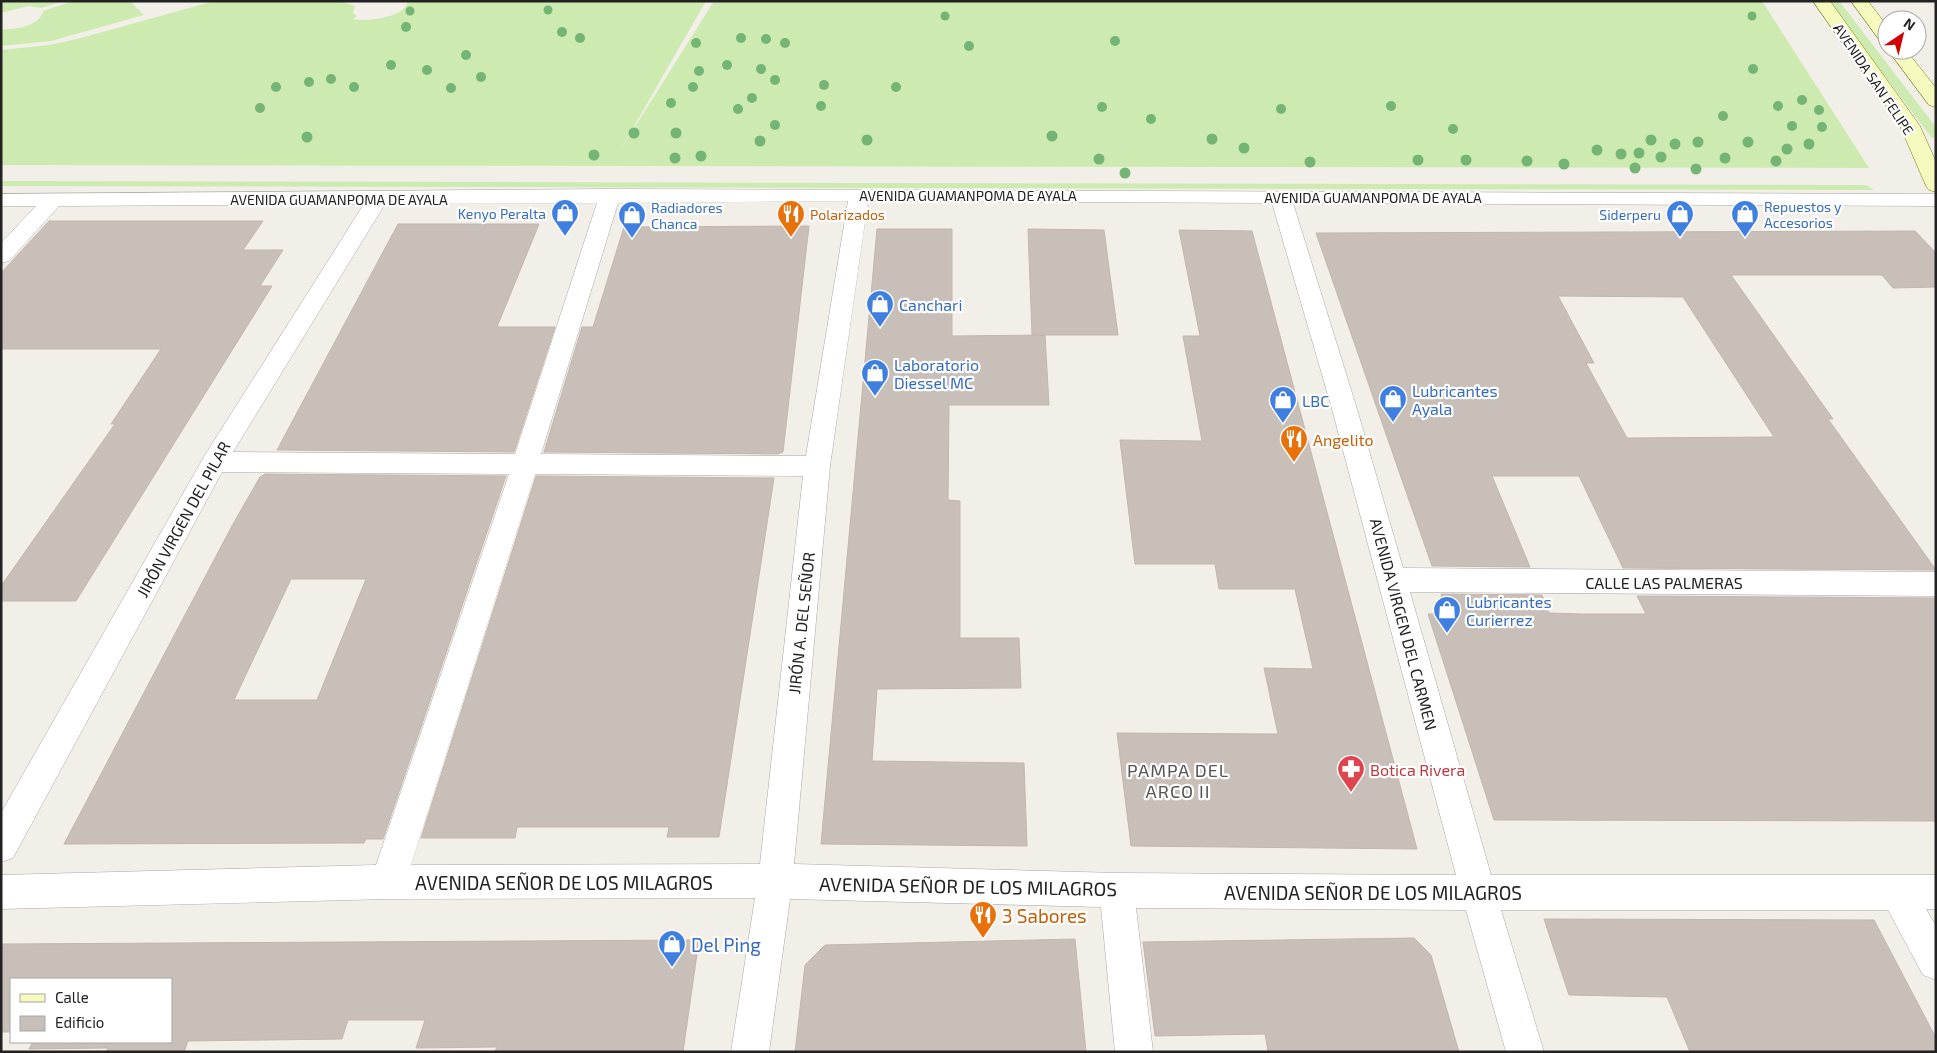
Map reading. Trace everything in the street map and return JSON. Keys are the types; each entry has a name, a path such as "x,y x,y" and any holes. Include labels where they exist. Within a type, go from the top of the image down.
{"street":[{"name":"AVENIDA SAN FELIPE","path":"1820,1 1910,126 1930,159 1936,186"},
{"name":"AVENIDA SAN FELIPE","path":"1859,1 1877,25"},
{"path":"1905,60 1936,101"},
{"path":"388,882 525,465 610,195"},
{"name":"AVENIDA GUAMANPOMA DE AYALA","path":"1,200 859,195 1936,200"},
{"name":"JIRÓN A. DEL SEÑOR","path":"750,1052 775,881 817,466 859,195"},
{"name":"AVENIDA VIRGEN DEL CARMEN","path":"1280,196 1393,580 1477,893 1526,1052"},
{"name":"JIRÓN VIRGEN DEL PILAR","path":"1,846 214,462 378,199"},
{"path":"1,256 52,201"},
{"path":"214,462 817,466"},
{"name":"CALLE LAS PALMERAS","path":"1393,580 1936,584"},
{"name":"AVENIDA SEÑOR DE LOS MILAGROS","path":"1,892 388,882 775,881 1116,890 1477,893 1936,892"},
{"path":"1116,890 1134,1052"},
{"path":"1897,892 1936,962"}],"green space":[{"path":"1,1 65,1 41,8 28,6 1,13"},
{"path":"73,1 130,1 144,15 51,41 1,46 1,29 13,29 32,24 41,16 43,11"},
{"path":"214,1 340,1 355,6 353,13 357,16 353,19 367,20 393,15 405,7 408,1 706,1 621,149 714,1 1762,1 1869,168 1,165 1,50 49,45 81,38"},
{"path":"1828,1 1839,1 1877,50 1877,60 1884,60 1936,127 1936,139 1931,137"},
{"path":"1,181 1866,185 1874,190 1,186"}],"building":[{"path":"49,221 263,221 243,250 283,250 260,286 272,286 76,601 1,601 1,586 115,424 111,424 161,349 1,349 1,273"},
{"path":"398,224 539,224 497,327 555,327 514,452 277,450"},
{"path":"809,226 783,452 778,454 544,452 582,327 593,327 624,227"},
{"path":"877,229 952,229 952,336 1044,335 1032,335 1028,229 1104,230 1118,335 1045,335 1049,405 949,405 948,500 960,501 960,638 1019,638 1021,688 877,689 872,761 1024,763 1027,846 821,844"},
{"path":"1179,230 1252,231 1417,849 1131,846 1117,733 1278,734 1264,668 1313,669 1295,589 1219,589 1215,564 1135,564 1120,440 1202,441 1183,336 1200,336"},
{"path":"1915,231 1936,253 1936,287 1893,288 1882,275 1731,275 1833,419 1828,419 1936,570 1623,568 1579,476 1492,476 1530,567 1432,566 1316,233","holes":["1558,296 1683,297 1774,437 1627,438 1586,363 1594,363"]},
{"path":"265,474 506,476 383,839 366,839 364,843 64,844 233,524 260,477","holes":["291,579 366,579 317,700 234,700"]},
{"path":"536,476 774,478 719,837 667,837 669,827 517,827 515,838 421,838"},
{"path":"1441,594 1542,595 1549,613 1581,614 1646,614 1637,596 1936,598 1936,821 1494,820 1428,614 1448,614"},
{"path":"1544,919 1874,920 1936,1038 1936,1052 1690,1052 1667,997 1569,995"},
{"path":"1414,938 1431,955 1459,1052 1268,1051 1265,1034 1155,1036 1143,942"},
{"path":"1075,939 1086,1052 795,1052 805,965 825,945"},
{"path":"699,940 683,1052 495,1052 497,1047 416,1048 425,1020 348,1020 342,1039 188,1041 184,1052 106,1052 108,1048 29,1049 32,1043 172,1043 172,978 10,978 10,1032 1,1032 1,944"}],"place":[{"name":"Kenyo Peralta","path":"565,237"},
{"name":"Polarizados","path":"791,238"},
{"name":"Siderperu","path":"1680,238"},
{"name":"Repuestos y Accesorios","path":"1745,238"},
{"name":"Radiadores Chanca","path":"632,239"},
{"name":"Canchari","path":"880,328"},
{"name":"Laboratorio Diessel MC","path":"875,397"},
{"name":"Lubricantes Ayala","path":"1393,423"},
{"name":"LBC","path":"1283,424"},
{"name":"Angelito","path":"1294,463"},
{"name":"Lubricantes Curierrez","path":"1447,634"},
{"name":"Botica Rivera","path":"1351,793"},
{"name":"3 Sabores","path":"983,939"},
{"name":"Del Ping","path":"672,968"}],"district":[{"name":"PAMPA DEL ARCO II","path":"1178,780"}]}
